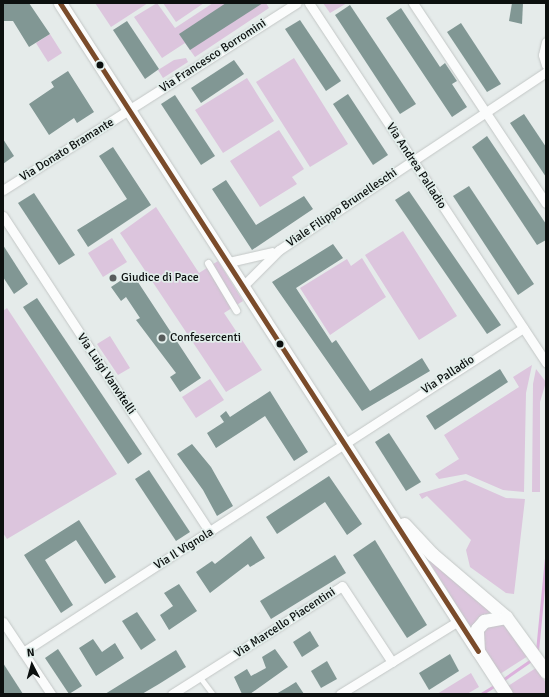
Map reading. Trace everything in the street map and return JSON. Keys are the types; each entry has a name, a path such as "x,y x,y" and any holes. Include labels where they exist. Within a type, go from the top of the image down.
{"main road":[{"path":"60,3 244,285 343,443 506,694"},
{"path":"382,501 432,554 506,617 529,644 544,667"},
{"path":"478,651 477,629 484,621 506,617"}],"street":[{"name":"Via Francesco Borromini","path":"130,109 296,3"},
{"name":"Via Andrea Palladio","path":"309,3 523,328"},
{"path":"413,3 546,203"},
{"path":"546,42 543,55 546,65"},
{"name":"Viale Filippo Brunelleschi","path":"244,285 278,250 546,72"},
{"name":"Via Donato Bramante","path":"3,190 130,109"},
{"name":"Via Luigi Vanvitelli","path":"3,216 210,532"},
{"name":"Viale Filippo Brunelleschi","path":"229,262 250,260 278,250"},
{"path":"208,263 236,310"},
{"path":"523,328 545,361"},
{"name":"Via Palladio","path":"343,443 523,328"},
{"name":"Via Il Vignola","path":"23,652 210,532 343,443"},
{"name":"Via Marcello Piacentini","path":"172,694 342,586 392,662"},
{"path":"340,694 458,621"},
{"path":"3,622 6,633 23,652 50,694"}],"lane":[{"path":"200,677 213,694"}],"shaded area":[{"path":"95,3 148,3 111,27"},
{"path":"157,3 175,28 213,3 266,3 269,8 195,57 185,43 162,58 134,17"},
{"path":"163,3 204,3 176,22"},
{"path":"323,3 347,3 330,13"},
{"path":"50,34 62,53 48,62 36,43"},
{"path":"186,58 188,62 163,78 158,70 174,60"},
{"path":"294,58 348,144 310,167 256,82"},
{"path":"247,78 274,121 223,153 195,110"},
{"path":"279,130 304,169 292,177 297,184 260,207 230,161"},
{"path":"156,207 199,273 218,261 243,301 224,313 262,370 226,392 120,233"},
{"path":"403,231 457,316 419,340 365,255"},
{"path":"112,238 127,262 103,277 88,253"},
{"path":"362,258 386,297 330,335 300,288 347,259 351,266"},
{"path":"7,308 117,474 7,539 3,533 3,311"},
{"path":"110,336 130,368 118,375 97,344"},
{"path":"532,365 526,393 524,492 503,490 466,474 439,479 435,474 459,459 444,435 519,387 513,377"},
{"path":"536,369 546,382 540,402 540,492 532,492 533,384"},
{"path":"210,379 224,400 196,418 182,397"},
{"path":"465,480 506,498 525,499 514,594 506,593 470,567 466,550 471,540 427,496 422,499 419,494"},
{"path":"425,555 497,610 479,617 471,629"},
{"path":"504,623 528,656 500,674 482,645 483,631 487,626"},
{"path":"536,668 546,683 546,694 513,694 508,686"},
{"path":"471,673 479,687 467,694 437,694"}],"building":[{"path":"3,3 29,3 50,34 29,47 13,21 3,21"},
{"path":"226,3 263,3 190,50 179,34"},
{"path":"512,3 523,3 522,24 509,21"},
{"path":"350,5 416,104 400,114 335,15"},
{"path":"401,8 440,67 445,63 457,81 452,84 467,107 452,117 386,18"},
{"path":"300,20 341,81 326,91 285,29"},
{"path":"127,21 159,69 145,79 113,30"},
{"path":"461,23 501,84 487,92 447,32"},
{"path":"234,60 244,74 201,103 191,88"},
{"path":"68,71 94,112 77,123 74,118 49,135 29,104 54,87 51,82"},
{"path":"348,94 388,155 373,165 333,104"},
{"path":"175,95 215,156 201,165 161,104"},
{"path":"524,114 546,147 546,177 510,123"},
{"path":"487,136 546,224 546,240 537,245 472,147"},
{"path":"3,139 14,156 3,164"},
{"path":"113,147 151,205 88,247 77,230 127,199 99,156"},
{"path":"226,180 256,225 304,196 313,209 252,250 212,189"},
{"path":"469,186 534,284 518,295 453,196"},
{"path":"409,191 501,325 487,334 395,200"},
{"path":"34,193 75,255 59,265 18,203"},
{"path":"333,244 343,258 296,288 332,343 336,340 370,391 422,358 430,371 362,411 272,282"},
{"path":"3,245 28,284 14,294 3,277"},
{"name":"Confesercenti","path":"132,273 201,378 180,392 170,377 176,373 136,320 140,318 126,297 121,301 111,287"},
{"path":"37,298 142,454 128,464 23,307"},
{"path":"500,369 508,382 435,430 426,416"},
{"path":"270,391 308,452 294,461 265,416 216,448 207,433 224,422 220,416 226,411 230,417"},
{"path":"389,433 421,482 406,491 375,442"},
{"path":"192,444 211,467 233,506 217,516 203,490 177,454"},
{"path":"149,470 190,532 176,541 135,479"},
{"path":"329,476 362,524 347,535 325,502 277,534 266,517"},
{"path":"79,520 116,577 105,584 76,540 45,560 73,605 61,613 24,555"},
{"path":"251,536 265,558 250,567 248,564 210,593 196,572 212,561 215,564"},
{"path":"375,540 427,625 407,638 353,555"},
{"path":"335,555 346,573 271,619 260,601"},
{"path":"179,584 197,611 169,630 160,615 173,606 164,593"},
{"path":"137,612 156,640 141,650 122,621"},
{"path":"310,631 319,646 302,657 293,642"},
{"path":"93,639 102,652 115,643 124,658 96,676 79,648"},
{"path":"58,649 82,686 69,694 45,658"},
{"path":"275,649 288,667 250,694 242,694 234,677 247,669 251,676 266,668 262,657"},
{"path":"176,650 186,667 159,684 142,694 105,694"},
{"path":"450,654 459,671 429,690 419,673"},
{"path":"327,661 337,679 321,688 311,671"},
{"path":"3,663 23,694 3,694"},
{"path":"296,682 304,694 276,694 288,687"}],"waterway":[{"path":"537,651 546,558"},
{"path":"501,681 532,659"},
{"path":"481,694 497,684"}],"transit line":[{"path":"60,3 478,651"}],"place":[{"name":"Giudice di Pace","path":"113,278"},
{"name":"Confesercenti","path":"162,338"}]}
